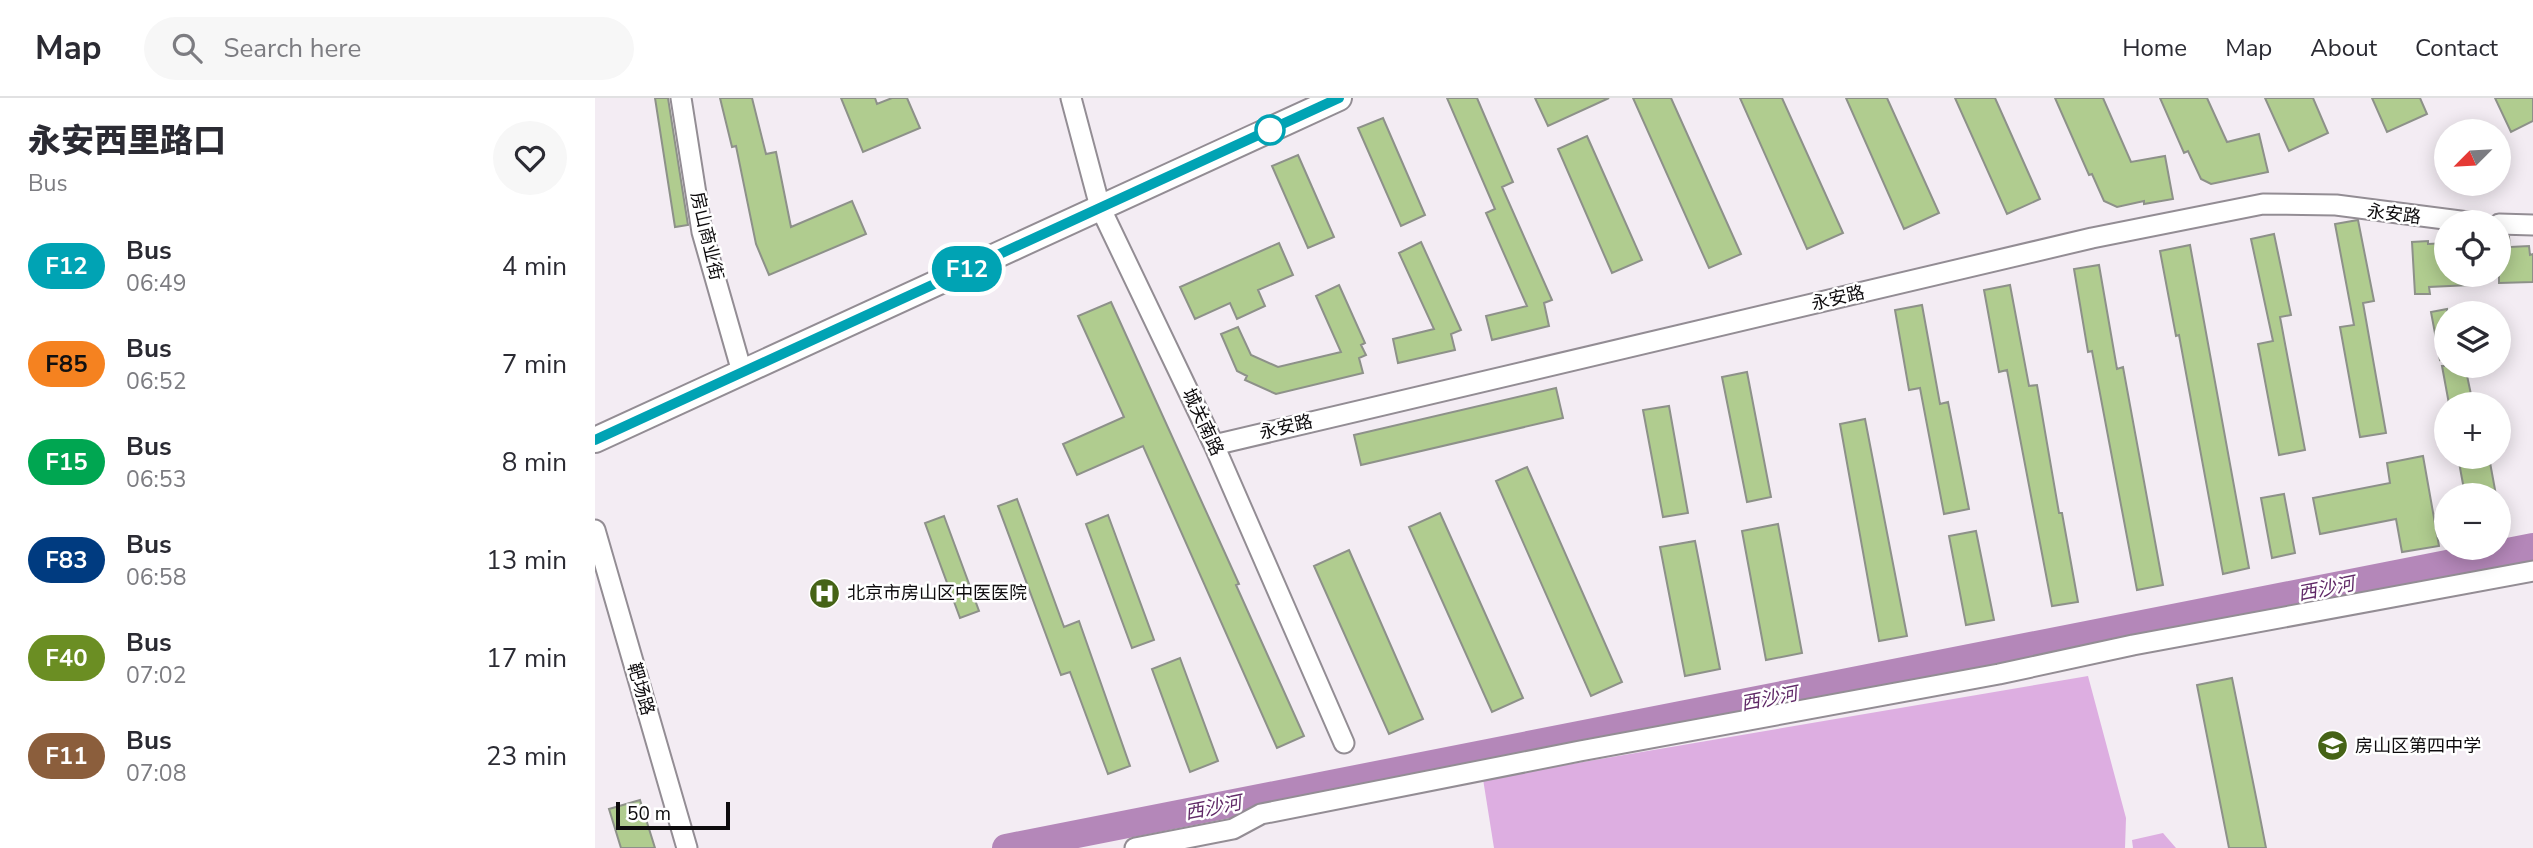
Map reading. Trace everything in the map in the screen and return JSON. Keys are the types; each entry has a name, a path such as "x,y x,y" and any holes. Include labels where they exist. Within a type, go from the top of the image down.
{"main road":[{"path":"595,440 1339,98"}],"street":[{"name":"房山商业街","path":"681,98 702,232 742,372"},
{"name":"城关南路","path":"1071,98 1100,207 1214,445 1344,743"},
{"name":"永安路","path":"1214,445 2092,238 2263,204 2336,205 2434,218"},
{"path":"2511,224 2533,225"},
{"name":"靶场路","path":"595,530 687,848"},
{"path":"1135,848 1233,829 1261,814 1580,751 1999,674 2133,645 2533,571"}],"shaded area":[{"path":"2088,676 2126,818 2125,848 1494,848 1483,779"},
{"path":"2163,833 2176,848 2133,848 2132,840"}],"building":[{"path":"655,98 668,98 688,225 675,227"},
{"path":"720,98 752,98 766,154 776,152 791,227 852,201 866,234 769,275 756,244 736,146 732,147"},
{"path":"841,98 875,98 877,104 892,98 907,98 920,128 863,152"},
{"path":"1447,98 1477,98 1513,182 1502,187 1552,300 1544,303 1549,326 1492,340 1486,316 1527,306 1486,213 1495,209"},
{"path":"1535,98 1609,98 1548,126"},
{"path":"1633,98 1671,98 1741,254 1709,268"},
{"path":"1740,98 1782,98 1843,233 1807,249"},
{"path":"1846,98 1887,98 1939,213 1904,229"},
{"path":"1955,98 1995,98 2040,199 2007,214"},
{"path":"2055,98 2103,98 2131,162 2165,156 2173,199 2144,204 2144,201 2117,207 2104,201 2092,174 2089,175"},
{"path":"2160,98 2207,98 2227,142 2259,134 2268,172 2211,184 2201,179 2188,151 2184,153"},
{"path":"2265,98 2313,98 2328,133 2289,151"},
{"path":"2372,98 2420,98 2427,114 2387,132"},
{"path":"2495,98 2533,98 2533,121 2511,132 2511,119 2505,119"},
{"path":"1383,118 1425,215 1401,226 1358,128"},
{"path":"1587,136 1642,260 1612,273 1558,149"},
{"path":"1298,155 1334,237 1308,248 1272,166"},
{"path":"2358,220 2374,301 2363,303 2386,433 2360,437 2340,327 2354,325 2335,224"},
{"path":"2274,234 2291,315 2280,317 2305,450 2279,455 2258,344 2273,341 2251,239"},
{"path":"2428,241 2428,244 2434,244 2434,287 2429,287 2430,294 2415,294 2412,242"},
{"path":"1421,242 1461,330 1451,334 1455,350 1398,363 1393,339 1434,329 1399,253"},
{"path":"1279,243 1293,275 1258,290 1265,306 1237,319 1230,303 1195,319 1180,287"},
{"path":"2190,245 2249,568 2223,574 2179,335 2176,336 2160,251"},
{"path":"2529,246 2530,255 2533,254 2533,282 2511,283 2511,247"},
{"path":"2099,265 2117,369 2123,367 2163,585 2137,590 2092,351 2088,352 2074,269"},
{"path":"1339,285 1365,343 1361,345 1366,355 1359,358 1363,373 1276,394 1245,380 1247,376 1237,371 1221,334 1238,327 1251,355 1278,367 1341,352 1316,296"},
{"path":"2010,285 2029,386 2037,385 2059,513 2062,513 2078,602 2052,606 2007,370 1999,372 1984,290"},
{"path":"1111,302 1239,584 1236,585 1304,736 1277,748 1143,446 1077,475 1063,444 1124,417 1078,316"},
{"path":"1922,305 1940,404 1948,402 1969,509 1944,514 1920,388 1909,390 1895,310"},
{"path":"1747,372 1771,497 1747,502 1722,377"},
{"path":"2444,378 2468,378 2470,392 2447,392"},
{"path":"1556,388 1563,418 1361,465 1354,435"},
{"path":"1669,406 1688,513 1663,517 1643,410"},
{"path":"1865,419 1907,636 1879,641 1840,424"},
{"path":"2423,456 2434,518 2434,547 2402,552 2396,519 2320,534 2313,498 2390,483 2387,463"},
{"path":"1527,467 1622,682 1591,696 1496,481"},
{"path":"2460,469 2491,469 2494,483 2463,483"},
{"path":"2284,494 2295,553 2272,558 2261,498"},
{"path":"1017,499 1064,627 1079,621 1130,766 1108,774 1070,672 1061,675 998,506"},
{"path":"1440,513 1523,698 1492,712 1409,527"},
{"path":"1108,515 1154,640 1132,648 1086,524"},
{"path":"944,516 979,611 960,618 925,523"},
{"path":"1778,524 1802,653 1766,660 1742,531"},
{"path":"1976,531 1994,620 1966,625 1949,536"},
{"path":"1695,541 1720,669 1685,676 1660,547"},
{"path":"1349,550 1423,719 1389,734 1314,566"},
{"path":"1180,658 1218,761 1190,772 1152,669"},
{"path":"2232,678 2266,848 2229,848 2197,685"},
{"path":"640,800 655,848 621,848 609,809"}],"waterway":[{"name":"西沙河","path":"1006,848 2533,547"}],"bus line":[{"name":"F12","path":"595,440 1339,98"}],"place":[{"name":"北京市房山区中医医院","path":"824,593"},
{"name":"房山区第四中学","path":"2332,746"}]}
